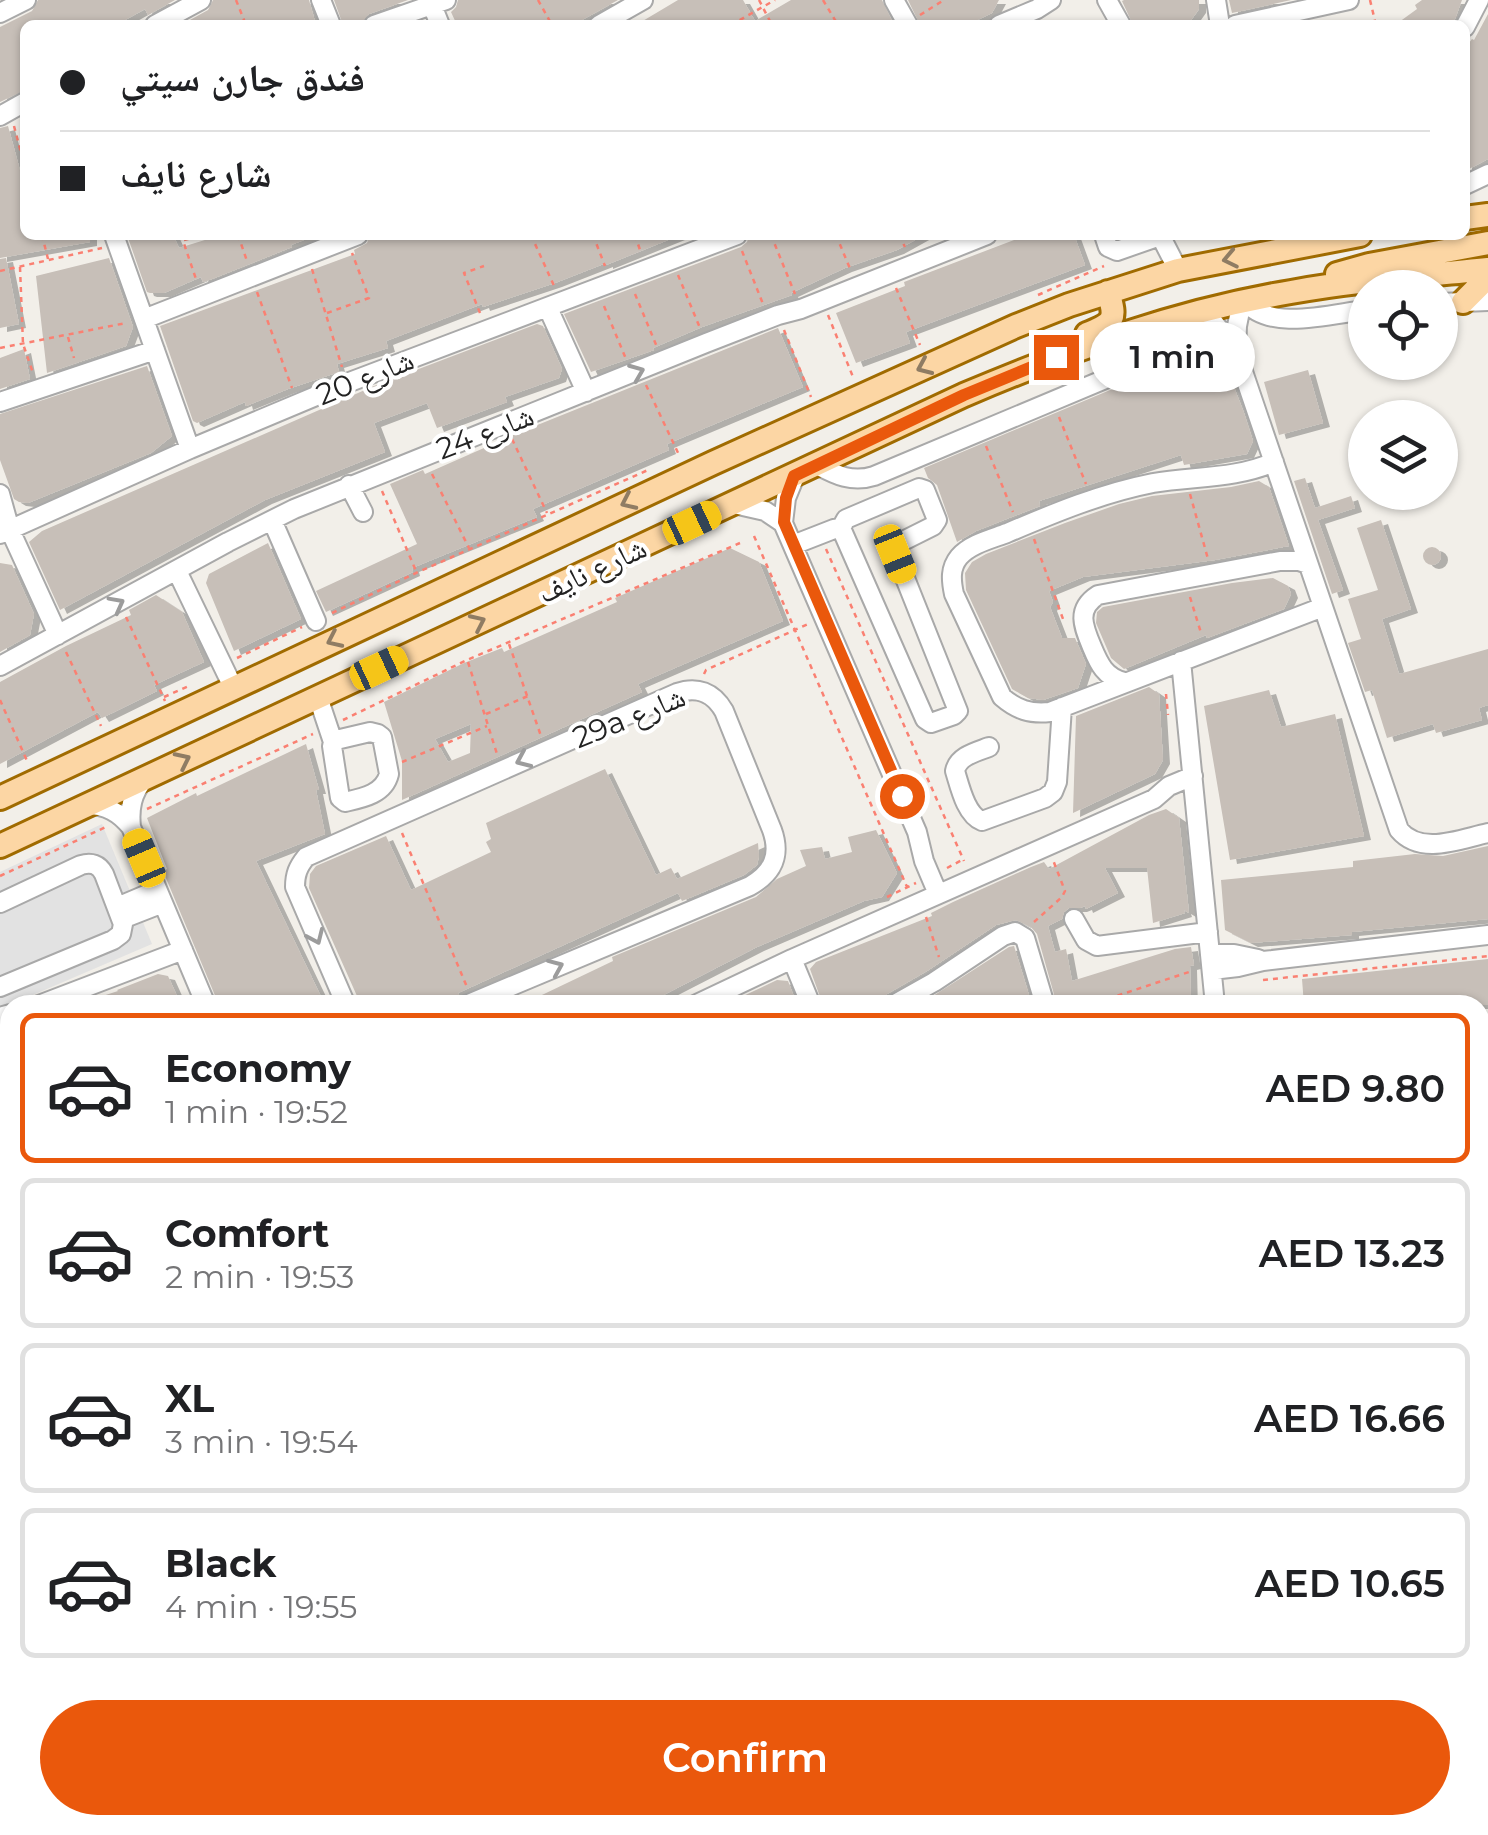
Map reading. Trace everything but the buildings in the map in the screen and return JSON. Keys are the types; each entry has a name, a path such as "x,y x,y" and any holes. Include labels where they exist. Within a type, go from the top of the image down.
{"main road":[{"name":"شارع نايف","path":"0,798 110,746 168,707 233,687 731,454 1016,326 1178,270 1334,240"},
{"path":"1292,292 1369,265 1488,243"},
{"name":"شارع نايف","path":"0,846 1022,370 1092,343 1243,301 1488,269"},
{"path":"1458,297 1488,278"},
{"path":"1022,370 1036,354 1110,323 1114,313 1108,292"},
{"path":"0,811 33,793 60,770"}],"street":[{"path":"0,13 26,0"},
{"path":"164,20 201,0"},
{"path":"607,20 643,0"},
{"path":"1258,20 1349,0"},
{"path":"388,20 439,2"},
{"path":"1011,20 1041,8"},
{"path":"116,240 190,449"},
{"path":"144,319 344,240"},
{"name":"شارع 20","path":"5,532 347,383 724,240"},
{"name":"شارع 24","path":"0,666 272,520 348,486 974,240"},
{"path":"1106,240 1108,247 1116,251 1146,240"},
{"path":"1163,240 1178,270"},
{"path":"1232,344 1243,301 1257,313 1279,318 1348,312"},
{"path":"1458,302 1488,301"},
{"path":"555,306 586,392"},
{"path":"1204,310 1232,344 1399,830 1422,844 1488,833"},
{"path":"817,465 844,478 864,479 1153,357 1164,346 1174,318"},
{"path":"0,402 155,350"},
{"path":"1274,462 1246,472 1138,486 1092,499 972,547 956,562 951,583 996,686 1012,706 1037,713 1050,712 1323,608"},
{"path":"794,476 786,498 784,522 917,832 941,871 936,895"},
{"path":"348,486 363,512"},
{"path":"793,545 841,528 846,519 920,488 925,490 937,520 933,526 895,545 895,554 958,710 954,715 931,723 925,719 841,528"},
{"path":"0,494 5,532 58,635"},
{"path":"734,504 766,511 784,522"},
{"path":"272,520 316,621"},
{"path":"1124,682 1100,667 1082,623 1090,600 1106,592 1290,560 1308,564"},
{"path":"177,572 233,687"},
{"path":"1181,661 1214,995"},
{"path":"1093,694 1100,667"},
{"name":"29a شارع","path":"342,995 298,898 295,876 299,866 316,852 676,694 699,690 709,694 724,710 776,843 771,869 750,886 505,995"},
{"path":"318,696 331,734 342,801 380,790 388,780 388,768 378,734 331,734"},
{"path":"989,747 961,759 954,771 972,814 982,821 1054,792 1062,707"},
{"path":"716,995 1154,799 1169,786 1192,776"},
{"path":"144,778 133,796 128,821 202,995"},
{"path":"1154,799 1195,801"},
{"path":"87,805 107,808 128,821"},
{"path":"917,832 936,895"},
{"path":"0,904 82,865 92,864 101,869 123,929 112,940 0,987"},
{"path":"120,913 160,897"},
{"path":"1074,919 1086,940 1097,946 1208,932"},
{"path":"928,995 945,974 1008,933 1020,934 1027,944 1042,995"},
{"path":"1211,963 1234,954 1262,970 1488,934"},
{"path":"65,995 183,950"},
{"path":"792,958 807,995"}],"path":[{"path":"759,0 769,20"},
{"path":"740,20 775,0"},
{"path":"913,20 944,0"},
{"path":"12,109 20,145"},
{"path":"43,240 48,260"},
{"path":"0,271 116,240"},
{"path":"186,240 183,241 202,295"},
{"path":"240,240 298,404"},
{"path":"326,313 369,298 353,240"},
{"path":"532,240 555,306"},
{"path":"594,240 612,283 636,373 680,456"},
{"path":"738,240 812,398"},
{"path":"773,240 801,309"},
{"path":"838,240 858,286"},
{"path":"308,254 347,383"},
{"path":"672,261 706,343"},
{"path":"1026,301 1114,263"},
{"path":"484,266 464,273 488,330"},
{"path":"20,267 23,344 38,389"},
{"path":"890,273 922,349"},
{"path":"612,283 663,362"},
{"path":"822,300 853,380"},
{"path":"0,348 144,319"},
{"path":"67,336 79,376"},
{"path":"1153,357 1232,344"},
{"path":"1052,401 1092,499"},
{"path":"505,424 548,515"},
{"path":"980,431 1063,619"},
{"path":"424,456 469,549"},
{"path":"233,660 646,471"},
{"path":"376,475 416,573"},
{"path":"1185,478 1212,573"},
{"path":"819,534 972,878"},
{"path":"754,536 907,887"},
{"path":"0,876 331,734 467,660 740,542"},
{"path":"1184,578 1207,651"},
{"path":"119,602 168,707 192,685"},
{"path":"699,690 706,670 824,617"},
{"path":"58,635 110,746"},
{"path":"508,642 546,750"},
{"path":"467,660 502,770"},
{"path":"484,714 528,696"},
{"path":"0,700 36,781"},
{"path":"388,768 488,726"},
{"path":"395,817 470,995"},
{"path":"1020,934 1065,891 1048,845"},
{"path":"941,871 963,860"},
{"path":"936,895 945,974"},
{"path":"1262,970 1488,956"},
{"path":"1118,995 1211,963"}],"shaded area":[{"path":"102,824 152,944 33,995 0,995 0,872"}],"route":[{"path":"902,796 784,522 786,498 794,476 964,395 1056,357"}]}
